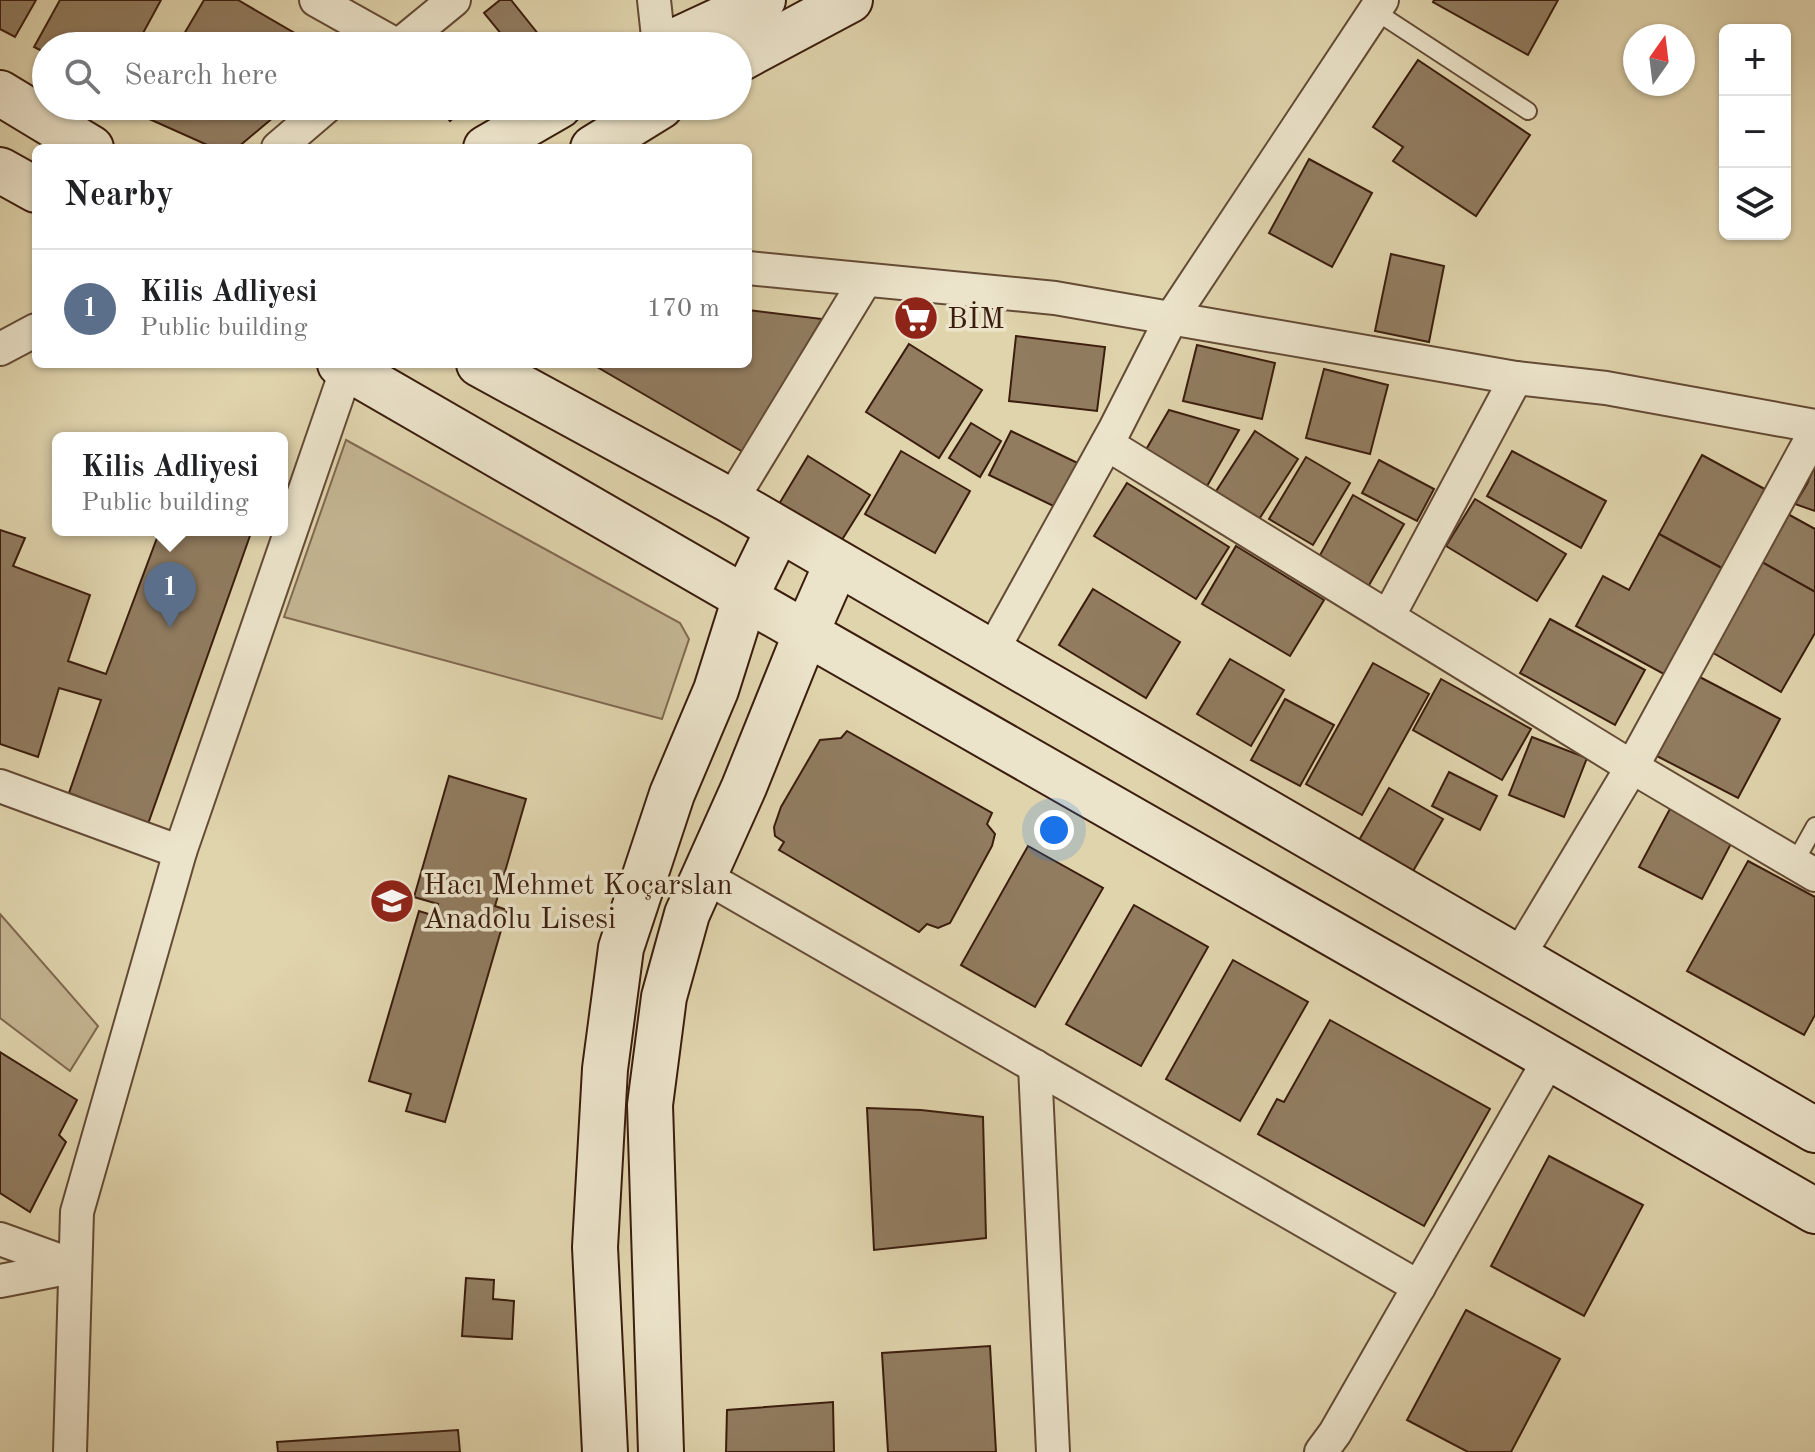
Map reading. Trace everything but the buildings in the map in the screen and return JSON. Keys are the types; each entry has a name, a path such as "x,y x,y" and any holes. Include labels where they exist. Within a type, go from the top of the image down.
{"main road":[{"path":"692,32 763,0"},
{"path":"752,52 850,0"},
{"path":"0,93 32,112"},
{"path":"45,120 84,144"},
{"path":"493,144 535,120"},
{"path":"599,144 638,120"},
{"path":"0,170 32,188"},
{"path":"346,368 1815,1211"},
{"path":"486,368 731,501 1815,1130"},
{"path":"605,1452 595,1247 605,1069 621,948 672,794 716,690 745,598 778,530"},
{"path":"661,1452 650,1105 664,997 687,914 744,787 837,563"}],"street":[{"path":"316,0 373,32"},
{"path":"415,32 454,0"},
{"path":"654,0 659,32"},
{"path":"991,653 1107,444 1172,317 1379,6"},
{"path":"283,144 311,120"},
{"path":"752,268 1055,298 1516,378 1606,388 1815,426"},
{"path":"731,501 865,281"},
{"path":"0,349 32,332"},
{"path":"288,530 342,368"},
{"path":"1388,617 1516,378"},
{"path":"1518,957 1632,767 1815,432"},
{"path":"1107,444 1632,767 1805,869"},
{"path":"70,1452 77,1212 180,852 286,536"},
{"path":"0,786 180,852"},
{"path":"704,876 1419,1287"},
{"path":"1321,1452 1335,1433 1550,1058"},
{"path":"1035,1066 1053,1452"},
{"path":"0,1239 75,1266"},
{"path":"0,1281 75,1266"}],"lane":[{"path":"1379,6 1528,111"},
{"path":"1805,869 1815,826"}],"shaded area":[{"path":"346,440 680,623 689,639 662,719 284,617"},
{"path":"0,914 98,1026 70,1071 0,1018"}],"place":[{"name":"BİM","path":"916,318"},
{"name":"Kilis Adliyesi","path":"170,628"},
{"name":"Hacı Mehmet Koçarslan Anadolu Lisesi","path":"392,901"}]}
